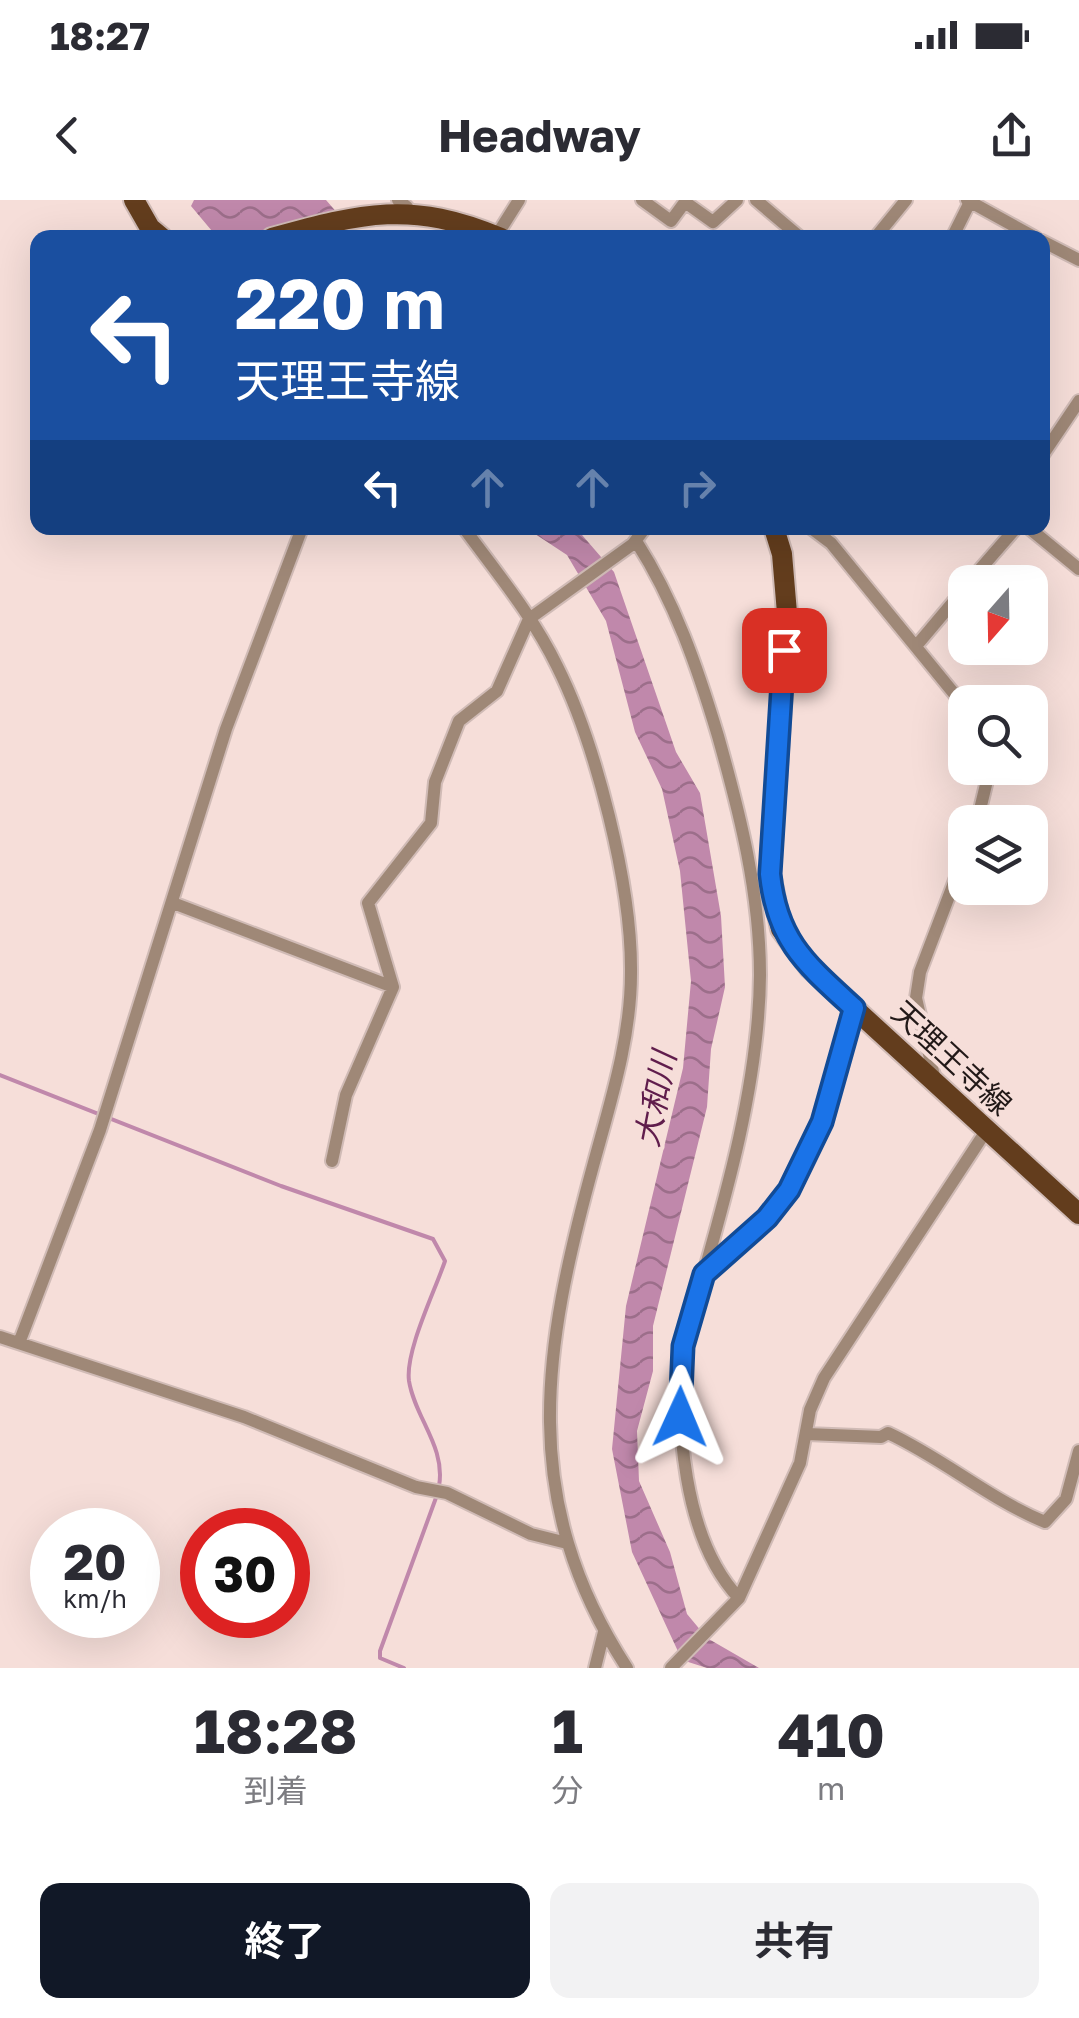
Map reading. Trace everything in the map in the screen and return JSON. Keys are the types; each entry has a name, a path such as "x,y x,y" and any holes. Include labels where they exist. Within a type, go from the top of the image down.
{"main road":[{"path":"134,200 152,230"},
{"path":"302,230 412,204 485,230"},
{"name":"天理王寺線","path":"776,535 782,554 787,613 770,874 773,905 793,949 1079,1214"}],"street":[{"path":"502,230 518,200"},
{"path":"642,200 671,221 685,202 712,222 738,200"},
{"path":"756,200 792,230"},
{"path":"881,230 906,200"},
{"path":"956,230 969,201 1022,230"},
{"path":"1050,245 1079,260"},
{"path":"1050,444 1079,401"},
{"path":"19,1343 100,1130 165,913 173,903 226,729 299,535"},
{"path":"469,535 531,618 556,664 578,715 618,869 632,972 623,1051 567,1260 550,1358 548,1422 567,1543 604,1632 627,1668"},
{"path":"332,1162 346,1095 393,987 368,904 431,822 436,782 459,721 497,691 531,618 640,535"},
{"path":"820,535 948,685"},
{"path":"984,565 1010,535"},
{"path":"1038,535 1079,569"},
{"path":"634,542 672,604 694,654 742,818 757,920 758,1010 749,1085 683,1346 680,1381 683,1457 716,1566 737,1600"},
{"path":"916,645 948,607"},
{"path":"937,1086 916,998 920,972 948,899"},
{"path":"173,903 393,987"},
{"path":"704,1274 767,1218 798,1176 822,1122 854,1008"},
{"path":"670,1668 737,1600 792,1481 808,1434 810,1410 824,1378 986,1131"},
{"path":"0,1337 244,1417 416,1487 447,1493 531,1534 567,1543"},
{"path":"808,1434 880,1437 888,1433 977,1481 1002,1504 1045,1522 1066,1499 1079,1450"},
{"path":"604,1632 597,1662 613,1668"}],"water":[{"path":"194,200 326,200 352,230 211,230 191,206"},
{"path":"537,535 582,535 614,572 676,752 700,793 721,916 725,987 711,1049 707,1107 653,1326 653,1371 637,1431 639,1481 670,1552 687,1614 707,1638 759,1668 707,1668 682,1660 632,1552 612,1449 626,1306 683,1068 691,981 680,871 662,789 635,732 606,621 567,555"}],"waterway":[{"path":"0,1075 281,1186 433,1239 445,1261 416,1338 409,1381 438,1458 439,1486"},
{"path":"404,1668 380,1658 380,1651 437,1495"}],"route":[{"path":"680,1417 683,1346 704,1274 767,1218 806,1161 822,1122 854,1008 793,949 773,905 770,874 784,650"}],"water label":[{"name":"大和川","path":"655,1099"}]}
